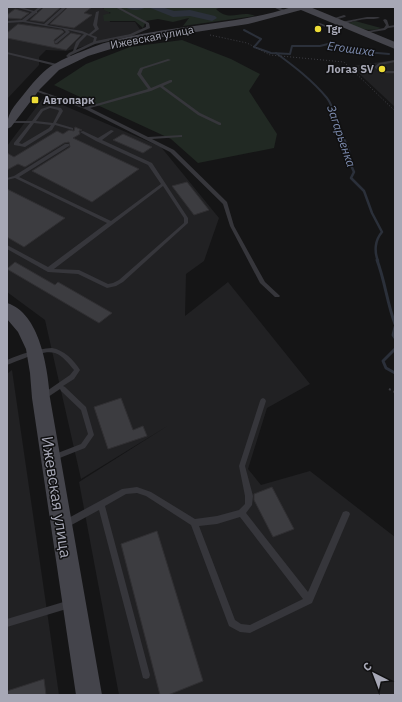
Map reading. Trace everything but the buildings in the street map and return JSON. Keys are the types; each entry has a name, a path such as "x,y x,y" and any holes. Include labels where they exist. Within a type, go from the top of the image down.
{"street":[{"name":"Ижевская улица","path":"8,123 47,76 73,55 132,38 248,21 302,7"},
{"path":"302,7 366,32 395,46"},
{"path":"324,7 327,14 340,22"},
{"path":"248,21 306,17 328,19 340,22"},
{"name":"Ижевская улица","path":"7,309 22,323 30,336 36,353 41,398 89,695"}],"lane":[{"path":"17,7 36,12"},
{"path":"23,21 41,7"},
{"path":"45,25 65,7"},
{"path":"95,42 131,35 148,28 148,24 117,7"},
{"path":"275,7 286,10"},
{"path":"90,34 97,29 95,25 98,12"},
{"path":"330,28 340,22 378,18"},
{"path":"385,20 387,22 386,27"},
{"path":"7,22 23,21 90,34 96,38 95,42"},
{"path":"330,28 340,22"},
{"path":"320,24 330,28"},
{"path":"366,32 395,26"},
{"path":"56,42 68,32 63,29"},
{"path":"73,55 95,42 126,33"},
{"path":"73,55 78,42 85,35"},
{"path":"7,53 60,66"},
{"path":"150,90 139,74 142,68 169,60"},
{"path":"395,61 380,64 376,67 386,73 395,72"},
{"path":"86,108 150,90 171,81"},
{"path":"161,86 199,114 220,124"},
{"path":"34,90 86,108 172,151 225,203 232,226 263,283 277,296"},
{"path":"44,109 60,109 61,111 55,124 48,132 24,146 17,145 17,143 44,109"},
{"path":"8,123 33,122 55,124 72,128"},
{"path":"98,140 112,131"},
{"path":"7,247 48,270 79,272 107,286 114,285 120,281 186,223 186,218 150,164 82,132"},
{"path":"148,138 181,136"},
{"path":"7,179 16,177 68,145"},
{"path":"16,177 111,223"},
{"path":"48,270 163,184"},
{"path":"7,363 15,358 36,353 57,351 77,370 72,376 41,398"},
{"path":"51,458 83,446 91,435 84,409 63,389"},
{"path":"194,523 217,520 241,513 248,505 249,496 242,466 263,401"},
{"path":"61,527 125,491 137,490 148,494 194,523 232,623 240,628 250,629 310,600 346,514"},
{"path":"101,504 146,675"},
{"path":"241,513 310,600"},
{"path":"7,624 73,603"}],"path":[{"path":"207,34 225,40 247,43 261,52 277,56 344,62 395,111"},
{"path":"389,389 395,392"}],"shaded area":[{"path":"7,7 99,7 109,10 110,22 135,22 141,31 66,51 46,50 39,57 39,65 7,99"},
{"path":"104,7 222,7 216,9 226,15 231,16 250,14 255,16 183,26 189,18 173,22 158,19 146,21 143,28 135,21 104,21 103,15 111,13 104,10"},
{"path":"355,21 381,28 373,30 364,29 349,23"},
{"path":"182,40 231,59 260,74 249,91 277,134 274,148 198,163 171,139 54,85 86,64 130,47"},
{"path":"395,60 395,107 351,66"},
{"path":"44,97 161,147 219,218 204,261 186,274 185,316 228,282 310,384 267,408 248,469 261,485 310,471 395,537 395,695 119,695 79,482 169,425 81,479 45,320 7,292 7,146"},
{"path":"12,370 59,695 7,695 7,374"}],"waterway":[{"name":"Егошиха","path":"130,7 141,7"},
{"name":"Егошиха","path":"153,7 173,14 190,13 212,18"},
{"name":"Егошиха","path":"244,30 261,39 254,47 276,53"},
{"name":"Егошиха","path":"276,53 290,54 292,46 320,46 328,44 355,51 389,54"},
{"name":"Загарьенка","path":"276,53 315,85 327,98 336,114"},
{"name":"Загарьенка","path":"335,113 335,118 349,151 350,163 354,172 351,178 364,191 372,213 382,232 378,238 376,246 378,261"},
{"name":"Загарьенка","path":"377,260 395,324"},
{"name":"Загарьенка","path":"395,327 393,335 395,338"},
{"name":"Загарьенка","path":"395,349 383,361 386,368 395,373"}],"place":[{"name":"Tgr","path":"318,29"},
{"name":"Логаз SV","path":"382,69"},
{"name":"Автопарк","path":"35,100"}]}
